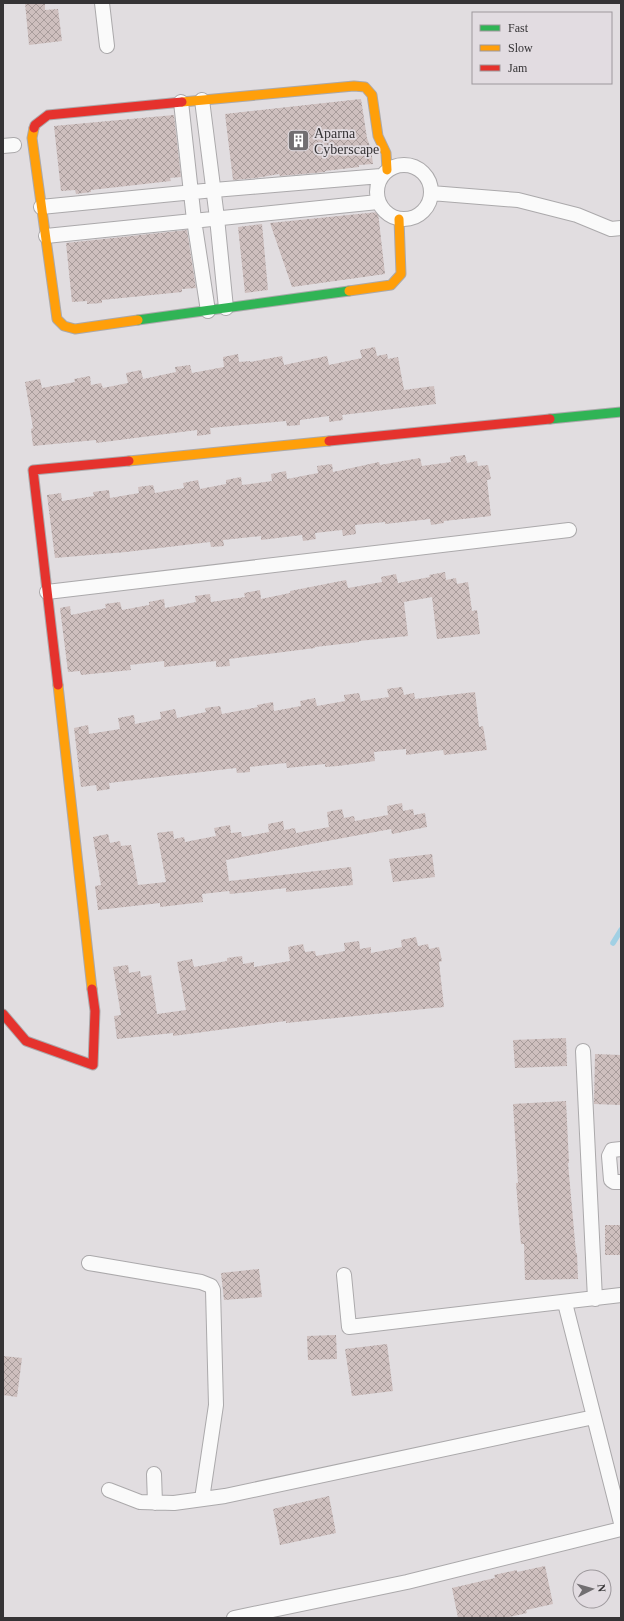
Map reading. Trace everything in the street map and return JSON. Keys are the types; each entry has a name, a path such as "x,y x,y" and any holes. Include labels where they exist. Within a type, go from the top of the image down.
{"street":[{"path":"102,3 107,46"},
{"path":"384,173 386,153 378,136 372,95 365,87 354,86 48,115 34,125 32,138 57,319 64,326 75,329 391,285 401,274 399,219"},
{"path":"202,100 214,190 226,308"},
{"path":"182,102 194,220 208,310"},
{"path":"403,164 412,165 420,169 426,176 432,193 429,202 421,213 408,219 399,219 390,216 383,210 378,202 376,193 377,184 384,173 395,165 403,164"},
{"path":"41,207 384,173"},
{"path":"432,193 518,200 577,215 611,229 621,228"},
{"path":"46,236 378,202"},
{"path":"3,1014 26,1041 93,1065 95,1011 33,470 621,412"},
{"path":"47,592 570,530"},
{"path":"583,1051 595,1299"},
{"path":"621,1149 612,1150 609,1156 611,1180 614,1182 621,1182"},
{"path":"89,1263 201,1282 211,1286 214,1295 216,1404 202,1499"},
{"path":"344,1275 349,1327 565,1303 621,1295"},
{"path":"565,1303 621,1522"},
{"path":"109,1490 140,1502 155,1503 174,1503 233,1495 594,1417"},
{"path":"154,1474 155,1503"},
{"path":"234,1618 407,1582 621,1529"}],"building":[{"path":"25,3 45,3 45,10 58,9 62,41 29,45"},
{"name":"Aparna Cyberscape","path":"361,99 373,164 359,165 359,167 325,172 280,176 279,174 233,180 225,114"},
{"path":"174,115 181,177 170,178 171,181 91,190 91,192 76,194 75,190 61,191 54,126"},
{"path":"378,212 385,274 292,287 270,223"},
{"path":"262,224 268,290 245,293 238,227"},
{"path":"187,230 196,288 182,289 182,292 102,300 102,303 87,304 87,301 72,302 66,243"},
{"path":"375,347 377,356 387,354 388,359 398,357 404,390 434,386 436,404 342,415 343,420 329,422 329,416 300,420 300,425 287,426 286,421 210,428 211,434 197,436 197,430 96,443 96,440 33,446 31,429 33,428 25,382 40,379 42,388 75,382 74,379 90,376 91,385 101,383 103,388 128,383 126,373 141,370 143,379 176,372 175,367 190,365 192,373 224,367 223,357 238,354 239,362 250,362 282,356 284,365 327,356 329,365 362,358 360,350"},
{"path":"465,455 467,463 477,461 478,466 488,465 491,479 487,480 491,516 444,521 444,523 431,525 430,519 385,524 385,522 355,525 356,534 343,536 342,530 315,533 316,539 303,541 302,535 261,540 261,536 223,540 224,546 211,547 210,542 126,552 55,558 47,495 61,493 62,501 94,496 93,492 109,490 110,498 139,493 138,487 153,485 155,493 184,488 183,483 198,480 200,489 226,484 226,480 241,477 242,485 272,481 271,474 286,471 287,479 318,473 317,466 332,464 333,472 379,462 380,465 420,458 422,466 451,462 450,457"},
{"path":"445,572 446,580 456,578 457,584 468,582 472,611 477,610 480,634 437,639 432,597 404,602 408,636 359,641 229,659 230,666 216,667 216,661 164,667 164,661 130,665 131,670 81,675 80,671 68,672 60,608 70,606 71,615 106,608 105,604 120,602 122,610 149,605 149,602 164,599 165,608 196,602 195,596 210,594 211,602 245,597 244,593 260,590 261,599 290,593 290,591 346,580 348,588 382,582 381,577 396,574 398,583 430,577 429,575"},
{"path":"402,687 404,695 414,693 415,699 475,692 479,727 483,726 487,750 444,755 443,750 406,755 406,749 374,752 375,761 338,766 325,767 325,764 287,768 286,763 250,767 250,772 237,773 236,768 109,783 110,789 97,791 96,785 81,787 74,728 88,725 89,734 120,729 118,718 134,715 135,724 161,719 160,712 175,709 177,718 206,712 205,708 220,706 222,714 258,707 257,705 273,702 274,711 301,706 300,701 315,698 317,706 345,701 344,695 359,693 361,701 389,697 387,689"},
{"path":"402,803 403,811 413,809 414,815 425,813 427,827 392,834 391,829 226,860 229,881 351,867 353,885 286,892 286,888 230,894 229,891 202,894 203,902 160,907 160,903 98,910 95,886 101,885 93,837 108,834 110,843 120,841 121,846 131,845 138,885 166,882 157,833 173,831 174,839 184,837 185,842 216,836 214,828 230,825 231,833 241,832 242,837 269,832 268,824 283,821 284,830 295,828 296,833 329,827 327,812 342,809 344,818 354,816 355,821 388,815 387,806"},
{"path":"432,854 435,877 393,882 389,859"},
{"path":"416,937 418,946 428,944 429,949 439,947 442,961 439,962 444,1007 286,1023 286,1021 173,1036 173,1033 117,1039 114,1016 121,1015 113,967 128,965 129,973 140,971 141,977 151,975 157,1014 186,1010 177,962 192,959 194,967 227,961 227,958 242,956 243,964 254,962 254,967 290,961 288,947 303,944 305,952 315,951 316,956 345,951 344,943 359,941 360,949 371,947 371,953 402,947 401,940"},
{"path":"566,1038 567,1066 515,1068 513,1040"},
{"path":"595,1054 621,1055 620,1105 594,1104"},
{"path":"566,1101 568,1163 577,1253 578,1279 525,1280 524,1244 521,1244 516,1183 518,1183 513,1104"},
{"path":"605,1225 621,1225 621,1255 605,1255"},
{"path":"259,1269 262,1297 224,1300 221,1273"},
{"path":"336,1335 337,1359 308,1360 307,1336"},
{"path":"387,1344 393,1391 352,1396 345,1349"},
{"path":"3,1356 22,1358 17,1397 3,1395"},
{"path":"329,1496 336,1533 280,1545 273,1509"},
{"path":"545,1566 553,1604 526,1610 527,1613 504,1618 458,1618 452,1588 495,1578 494,1575"}],"waterway":[{"path":"613,943 621,930"}],"traffic: fast":[{"path":"138,320 349,291"},
{"path":"550,419 621,412"}],"traffic: slow":[{"path":"182,102 354,86 365,87 372,95 378,136 386,153 387,170"},
{"path":"34,128 32,138 57,319 64,326 75,329 138,320"},
{"path":"349,291 391,285 401,274 399,219"},
{"path":"129,461 329,441"},
{"path":"58,685 92,989"}],"traffic: jam":[{"path":"34,128 35,125 48,115 182,102"},
{"path":"329,441 550,419"},
{"path":"58,685 33,470 129,461"},
{"path":"3,1014 26,1041 93,1065 95,1011 92,989"}],"place":[{"name":"Aparna Cyberscape","path":"299,141"}]}
